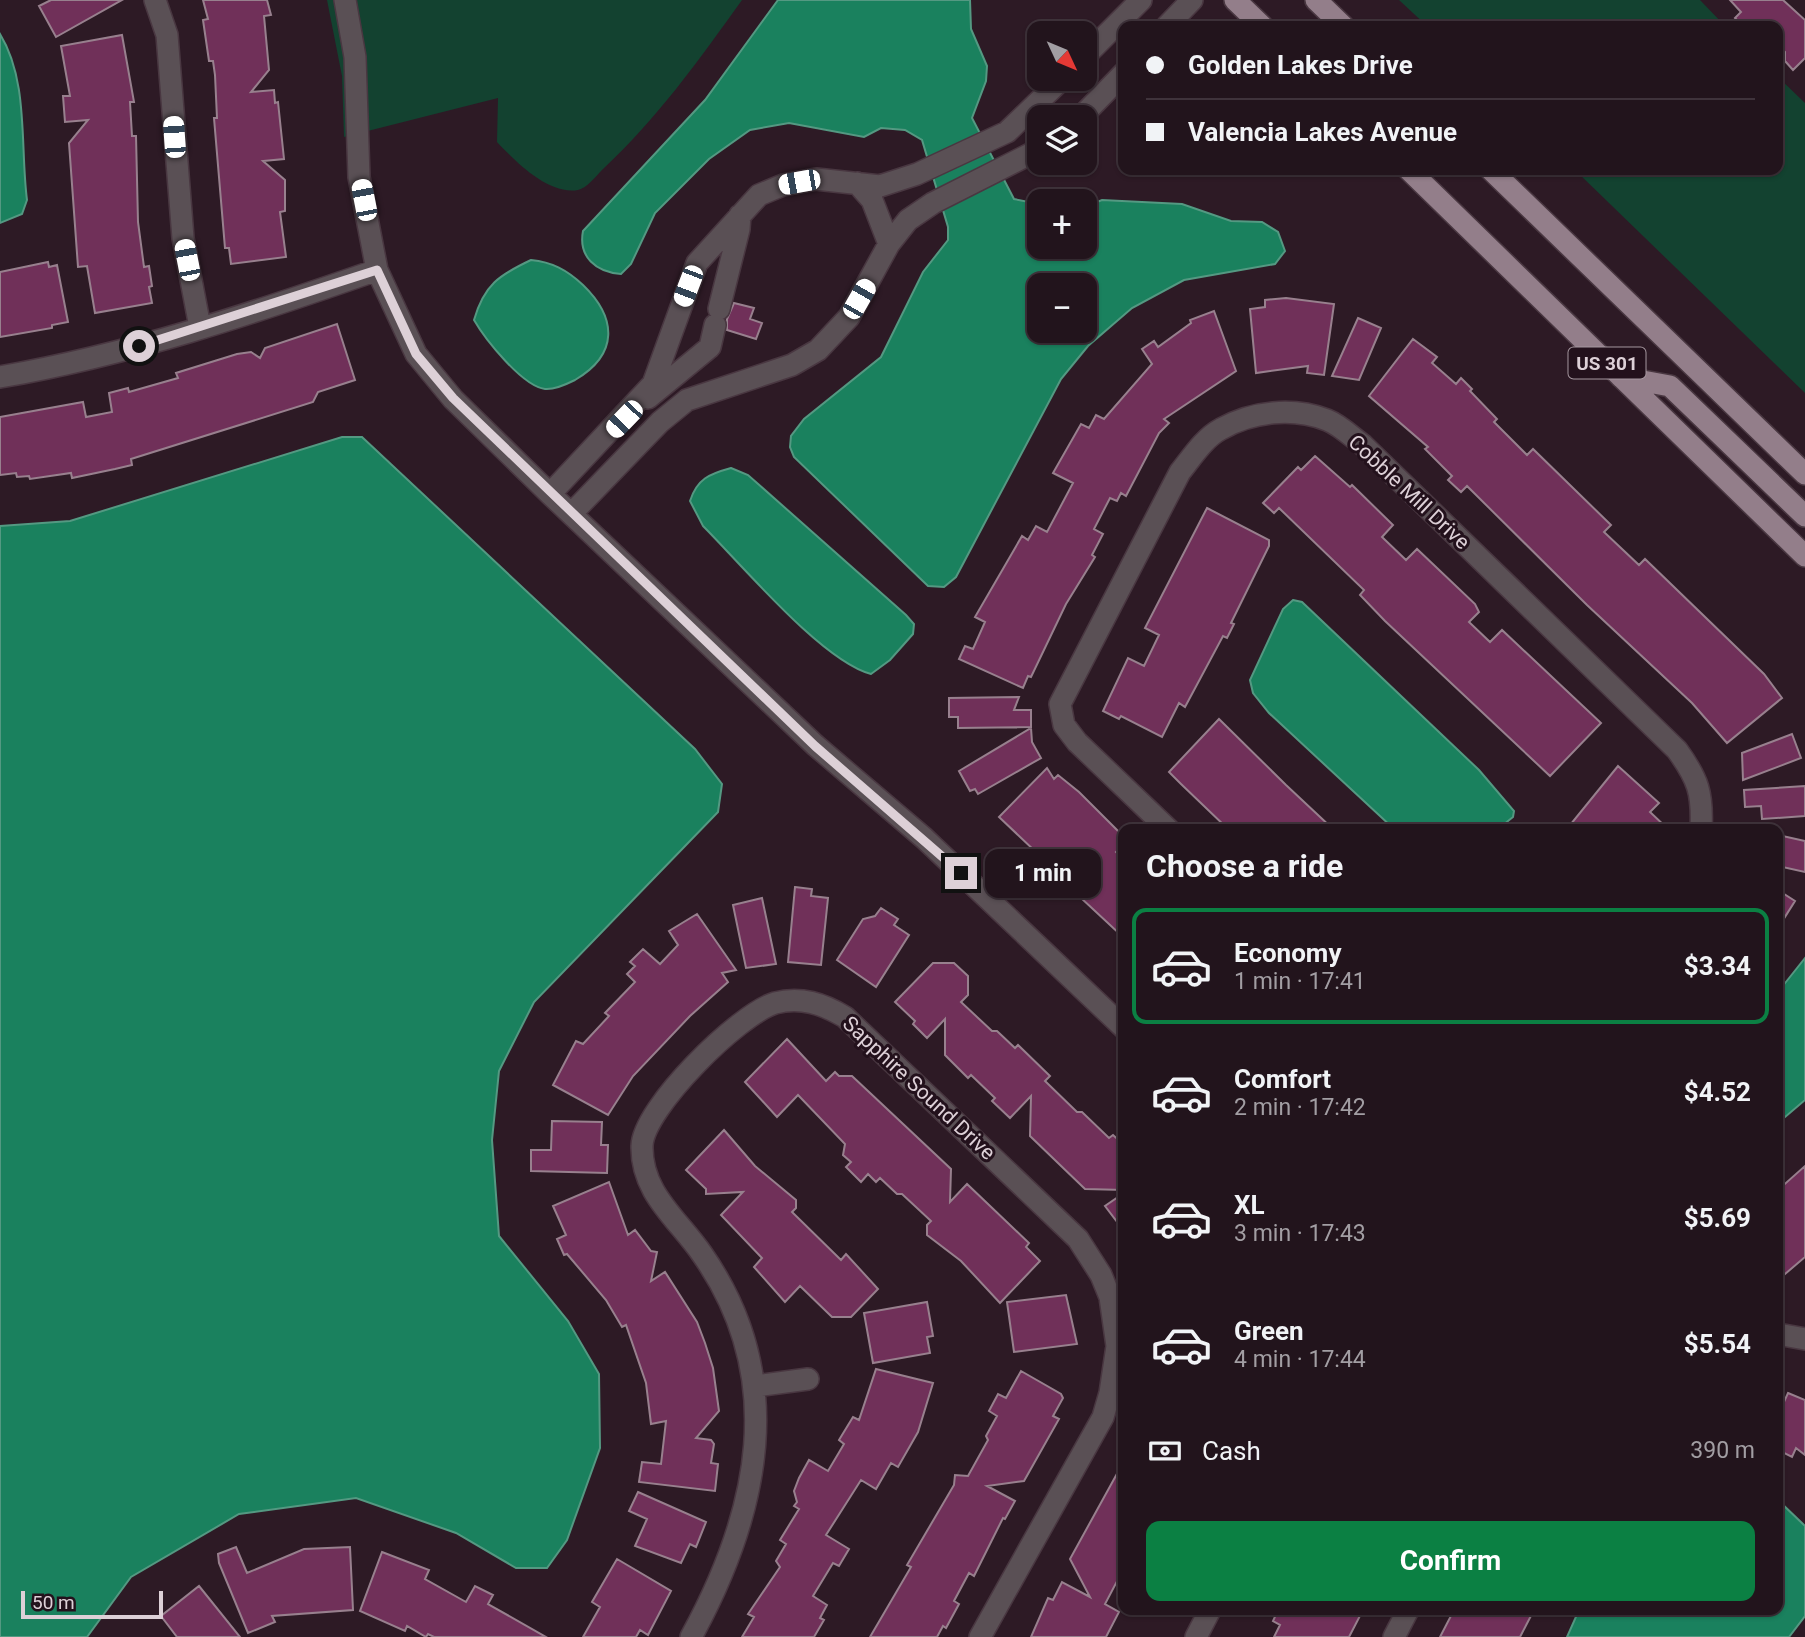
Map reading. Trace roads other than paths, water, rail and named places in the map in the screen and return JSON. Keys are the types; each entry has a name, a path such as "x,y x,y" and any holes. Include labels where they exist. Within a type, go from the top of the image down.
{"main road":[{"path":"1235,0 1257,21"},
{"path":"1316,0 1338,21"},
{"name":"US 301","path":"1414,175 1805,556"},
{"name":"US 301","path":"1496,175 1805,474"},
{"path":"1621,377 1670,386 1805,516"}],"street":[{"path":"155,0 166,35 183,238 200,327"},
{"path":"345,0 355,57 359,177 377,270 416,354 453,398 550,494 815,746 924,838 1118,1022"},
{"path":"1120,21 1141,0"},
{"path":"1172,21 1192,0"},
{"path":"1097,44 1118,23"},
{"path":"1092,105 1118,78"},
{"path":"550,494 624,419 653,384 697,263 760,195 783,185 816,179 880,186 917,174 1007,132 1050,91"},
{"path":"572,513 660,422 687,400 792,365 818,350 849,317 890,244 908,220 933,203 1027,156"},
{"path":"857,183 872,200 890,244"},
{"path":"624,419 710,346 739,229 740,215"},
{"path":"0,377 56,368 200,327 377,270"},
{"name":"Cobble Mill Drive","path":"1163,824 1077,742 1064,725 1060,704 1180,472 1201,445 1220,429 1262,414 1296,411 1330,421 1363,445 1677,750 1696,776 1702,803 1702,824"},
{"name":"Sapphire Sound Drive","path":"691,1637 717,1590 746,1510 757,1444 754,1375 727,1298 700,1250 663,1208 654,1192 647,1176 642,1143 654,1112 736,1025 756,1010 776,1003 811,1001 845,1017 1060,1221 1090,1255 1110,1297 1117,1346 1112,1380 1102,1417 980,1637"},
{"path":"1783,1335 1804,1337"},
{"path":"755,1386 808,1379"},
{"path":"1196,1637 1207,1615"},
{"path":"1394,1637 1405,1615"}]}
